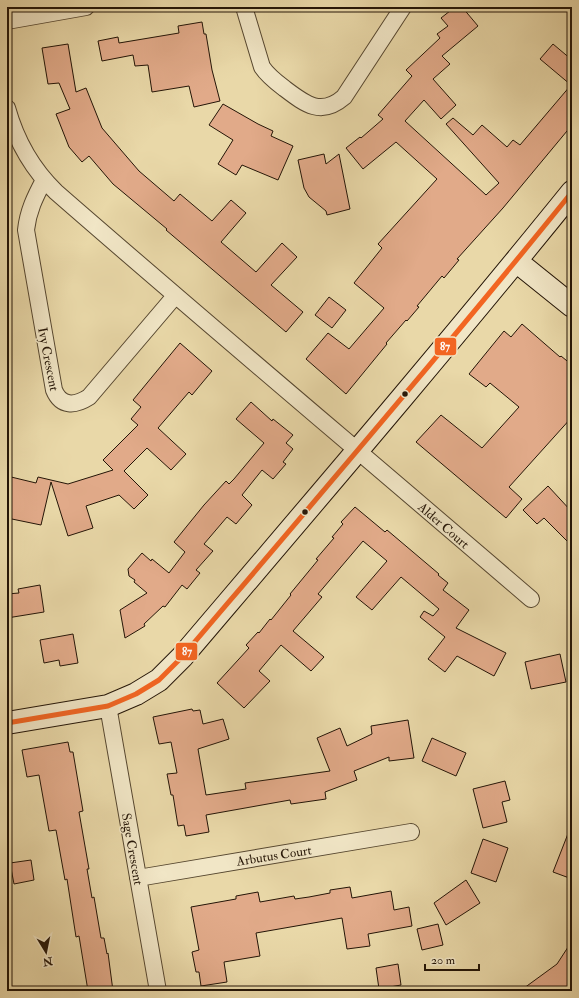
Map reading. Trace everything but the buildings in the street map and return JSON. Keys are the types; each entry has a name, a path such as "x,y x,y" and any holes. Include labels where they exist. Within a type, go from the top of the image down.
{"street":[{"path":"7,21 86,7"},
{"path":"244,7 262,67 267,74 301,101 311,106 323,107 336,104 344,97 403,7"},
{"path":"7,108 18,140 28,159 44,180 175,296 358,450"},
{"name":"Ivy Crescent","path":"44,180 28,216 26,230 54,390 57,398 64,403 71,404 81,402 89,397 175,296"},
{"path":"9,723 108,706 136,694 159,680 182,657 358,450 572,192"},
{"path":"516,261 572,306"},
{"name":"Alder Court","path":"358,450 531,600"},
{"name":"Sage Crescent","path":"108,706 158,991"},
{"name":"Arbutus Court","path":"138,878 411,832"}],"transit line":[{"name":"87","path":"7,723 108,706 136,694 159,680 182,657 329,484 572,192"}]}
